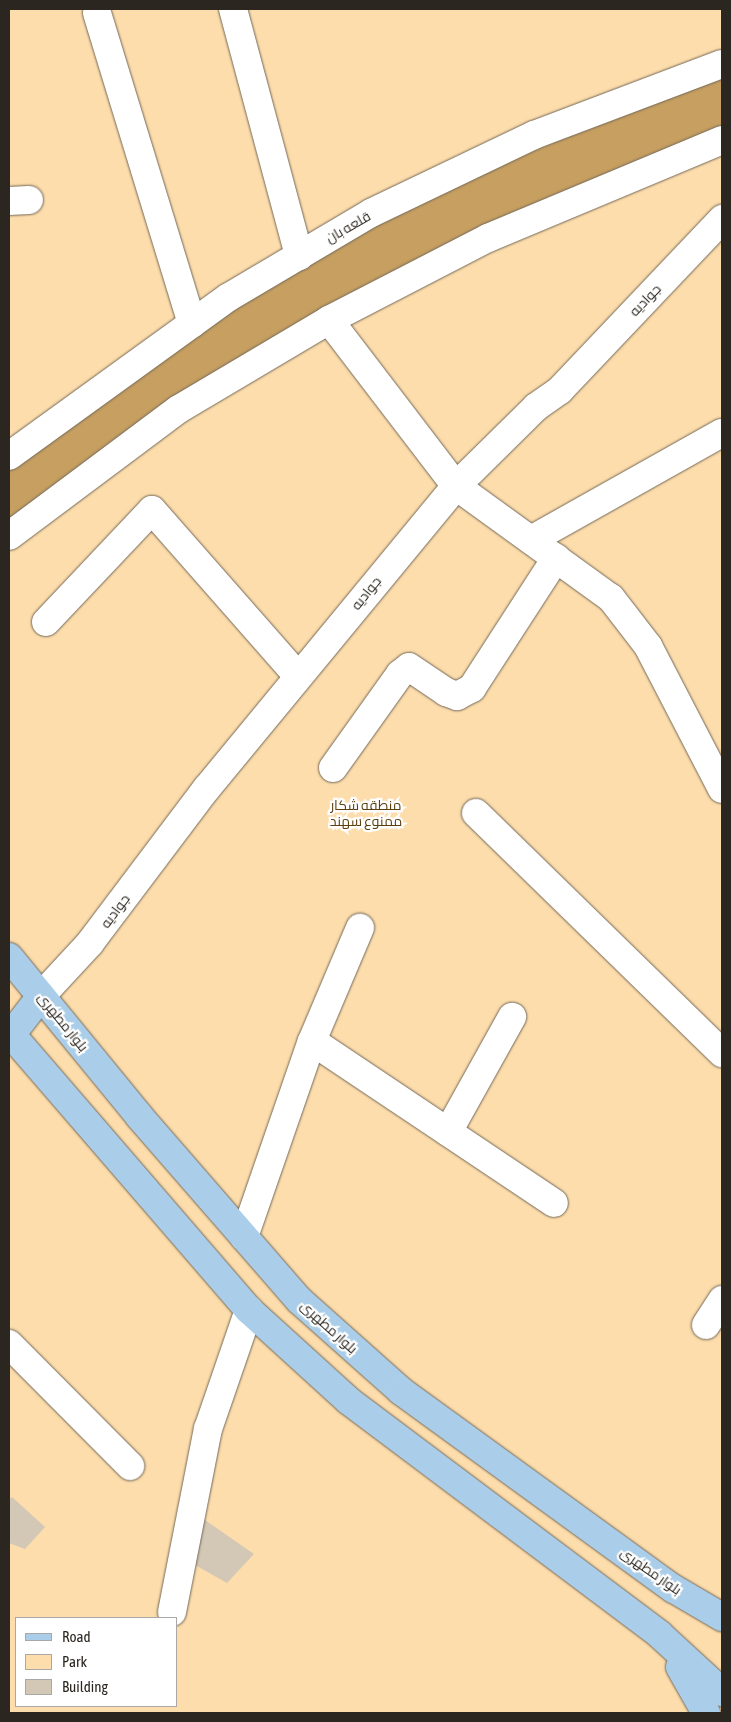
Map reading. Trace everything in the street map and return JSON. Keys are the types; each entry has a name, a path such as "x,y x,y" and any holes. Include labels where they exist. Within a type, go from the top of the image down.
{"main road":[{"name":"بلوار مطهری","path":"9,957 139,1116 299,1300 401,1391 674,1589 722,1617"},
{"path":"41,996 10,1035 249,1310 349,1401 659,1634 722,1692"},
{"path":"659,1634 702,1700 706,1713"}],"street":[{"path":"233,9 299,256"},
{"path":"97,13 192,324"},
{"name":"قلعه بان","path":"9,456 228,297 371,214 534,136 722,64"},
{"path":"9,536 180,409 330,320 488,238 722,140"},
{"name":"جوادیه","path":"41,996 90,943 207,788 456,486 536,407 560,390 722,219"},
{"path":"330,320 456,486 611,598 648,646 722,789"},
{"path":"531,540 722,433"},
{"path":"46,622 152,510 298,676"},
{"path":"333,768 400,674 409,667 457,696 472,688 556,558"},
{"path":"476,812 722,1053"},
{"path":"244,1237 312,1041 360,928"},
{"path":"448,1132 512,1017"},
{"path":"312,1041 554,1203"},
{"path":"706,1325 722,1300"},
{"path":"172,1612 208,1429 249,1310"},
{"path":"9,1344 130,1466"}],"green space":[{"name":"منطقه شکار ممنوع سهند","path":"9,9 722,9 722,1713 9,1713"}],"building":[{"path":"12,1497 45,1527 25,1549 9,1543 9,1500"},
{"path":"202,1518 254,1554 227,1583 195,1565"}],"waterway":[{"path":"9,491 315,284 494,195 722,98"}]}
